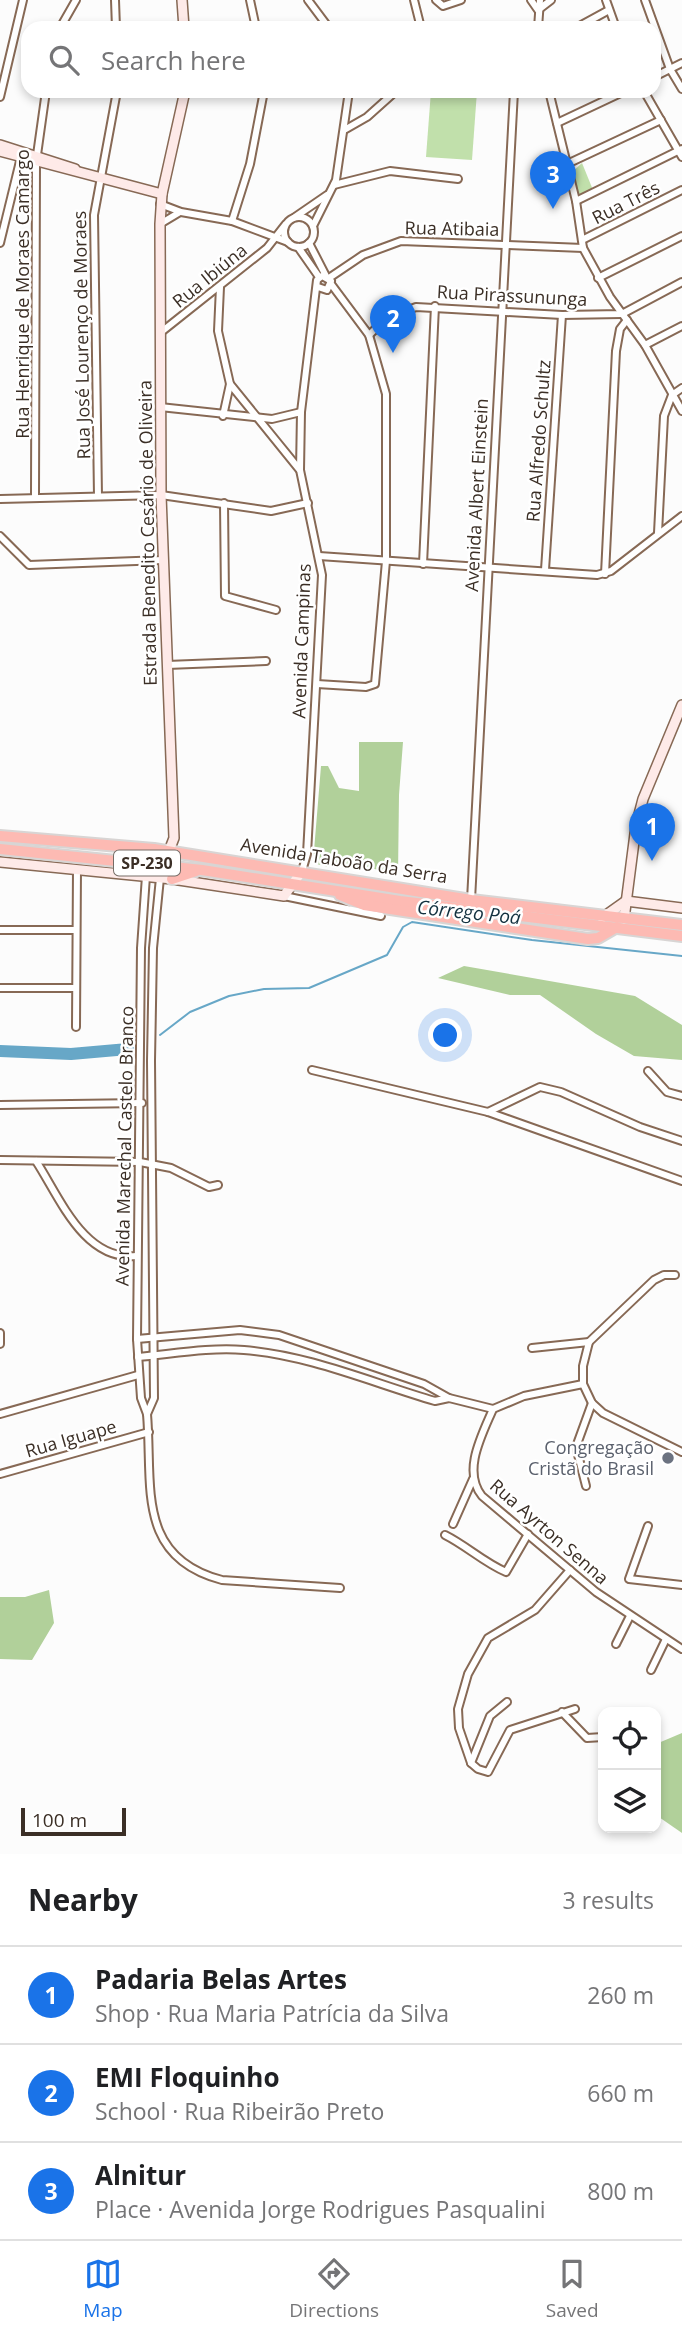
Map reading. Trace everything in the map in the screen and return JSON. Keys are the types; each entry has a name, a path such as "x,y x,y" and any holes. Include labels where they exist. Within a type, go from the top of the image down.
{"highway":[{"name":"Avenida Taboão da Serra","path":"0,836 172,846 183,852 471,900 602,918 682,925"},
{"name":"Avenida Taboão da Serra","path":"0,851 158,864 331,890 682,936"},
{"path":"172,879 202,870"},
{"path":"616,928 624,919"}],"main road":[{"path":"182,0 184,21"},
{"name":"Estrada Benedito Cesário de Oliveira","path":"172,846 161,495 160,224 161,199 183,98"},
{"path":"0,145 22,155"},
{"path":"0,151 99,175 161,199"},
{"path":"624,919 636,826 643,799 682,705"},
{"path":"146,876 172,846"},
{"path":"0,862 172,879 284,896 302,871"},
{"path":"602,918 626,901 682,908"}],"street":[{"path":"0,97 23,0"},
{"path":"64,21 76,0"},
{"path":"115,0 116,21"},
{"path":"250,0 254,21"},
{"path":"308,0 324,21"},
{"path":"414,0 419,21"},
{"path":"436,0 443,6 461,0"},
{"path":"531,0 538,10"},
{"path":"538,21 540,0"},
{"path":"538,10 551,0"},
{"path":"606,0 613,21"},
{"path":"645,0 653,21"},
{"path":"589,21 609,10"},
{"path":"661,44 670,69 682,89"},
{"path":"661,74 682,63"},
{"name":"Rua Henrique de Moraes Camargo","path":"35,497 36,159 45,98"},
{"name":"Rua José Lourenço de Moraes","path":"98,496 93,215 116,98"},
{"path":"232,221 250,164 263,98"},
{"path":"298,247 309,243 313,238 313,226 334,185 346,129 348,98"},
{"path":"346,129 367,117 388,98"},
{"name":"Avenida Albert Einstein","path":"471,900 514,98"},
{"path":"551,98 576,201 582,244 598,278 645,345 682,411"},
{"path":"557,123 610,98"},
{"path":"576,201 681,153 649,98"},
{"path":"568,164 661,120"},
{"path":"0,243 22,155"},
{"path":"334,185 390,171 458,178"},
{"name":"Rua Três","path":"582,244 682,190"},
{"path":"288,242 285,225 328,194"},
{"path":"161,199 181,212 232,221 298,247 369,335 382,373 387,406 386,561 375,684 366,687 317,684"},
{"path":"160,224 168,217 181,212"},
{"path":"295,217 305,218 313,226"},
{"name":"Rua Ibiúna","path":"160,333 276,240 285,225"},
{"path":"598,278 682,236"},
{"name":"Rua Atibaia","path":"326,279 363,255 401,241 582,244"},
{"path":"309,243 326,279 324,291 318,287"},
{"name":"Avenida Campinas","path":"302,871 307,854 322,575 300,470 300,412 318,287 326,279"},
{"path":"622,314 682,282"},
{"path":"220,287 218,331 230,384 223,416"},
{"path":"423,564 435,306"},
{"name":"Rua Pirassununga","path":"369,335 401,311 435,306 562,315 622,314"},
{"name":"Rua Alfredo Schultz","path":"545,570 562,315"},
{"path":"605,574 616,351 620,329 627,320"},
{"path":"645,345 682,326"},
{"path":"230,384 300,470"},
{"path":"658,533 664,416 673,395 682,388"},
{"path":"160,407 258,418 281,418 300,412"},
{"path":"0,499 161,495 277,512 308,503"},
{"path":"224,503 223,592 228,599 276,610"},
{"path":"319,556 605,574 682,516"},
{"path":"0,536 29,565 163,560"},
{"path":"167,665 266,661"},
{"path":"76,1027 77,869"},
{"name":"Avenida Marechal Castelo Branco","path":"146,876 141,948 136,1339 142,1406 147,1414 149,1432 154,1520 160,1538 172,1554 193,1570 222,1580 340,1588"},
{"name":"Avenida Marechal Castelo Branco","path":"147,1414 154,1398 151,1338 151,1061 153,948 160,878"},
{"path":"284,896 381,916"},
{"path":"0,930 76,930"},
{"path":"141,948 153,948"},
{"path":"0,988 75,988"},
{"path":"141,1005 152,1005"},
{"path":"141,1060 151,1061"},
{"path":"312,1070 488,1112 682,1181"},
{"path":"648,1071 667,1092 682,1096"},
{"path":"488,1112 540,1087 561,1092 640,1127 682,1141"},
{"path":"0,1105 151,1104"},
{"path":"0,1160 151,1163 181,1172 202,1185 218,1185"},
{"path":"36,1161 88,1241 110,1254 136,1256"},
{"path":"675,1275 664,1275 654,1280 589,1342 583,1366 583,1384 592,1403 603,1413 682,1452"},
{"path":"136,1339 240,1331 279,1335 424,1384 449,1398 493,1409 524,1396 583,1384"},
{"path":"0,1333 0,1344"},
{"path":"532,1348 589,1342"},
{"path":"138,1357 225,1349 261,1352 287,1356 435,1401 449,1398"},
{"path":"0,1414 138,1375"},
{"path":"586,1486 576,1447 592,1403"},
{"name":"Rua Ayrton Senna","path":"493,1409 477,1452 472,1479 482,1496 630,1616 682,1649"},
{"name":"Rua Iguape","path":"0,1474 149,1432"},
{"path":"453,1524 472,1479"},
{"path":"648,1527 629,1579 682,1584"},
{"path":"444,1535 467,1546 486,1563 506,1572 528,1534"},
{"path":"570,1570 535,1610 488,1638 468,1674 458,1709 459,1728 471,1763 488,1772 510,1730 575,1709"},
{"path":"616,1644 630,1616"},
{"path":"651,1670 666,1639"},
{"path":"471,1763 490,1716 507,1702"},
{"path":"562,1712 587,1738 598,1737"}],"green space":[{"path":"430,98 476,98 472,160 426,157"},
{"path":"582,163 593,190 579,196 572,172"},
{"path":"359,742 403,742 398,875 355,864 328,867 313,863 321,766 328,766 339,788 359,791"},
{"path":"464,966 635,996 682,1025 682,1060 634,1056 596,1034 540,995 510,995 438,978"},
{"path":"49,1590 54,1623 32,1660 0,1659 0,1597 25,1597"},
{"path":"682,1733 682,1833 661,1818 661,1742"}],"waterway":[{"name":"Córrego Poá","path":"160,1035 190,1012 229,996 264,989 309,988 387,955 403,927 412,922 532,940 682,956"},
{"name":"Córrego Poá","path":"0,1051 71,1054 128,1049"}],"place":[{"name":"Alnitur","path":"553,209"},
{"name":"EMI Floquinho","path":"393,353"},
{"name":"Padaria Belas Artes","path":"652,861"},
{"name":"Congregação Cristã do Brasil","path":"668,1458"}]}
